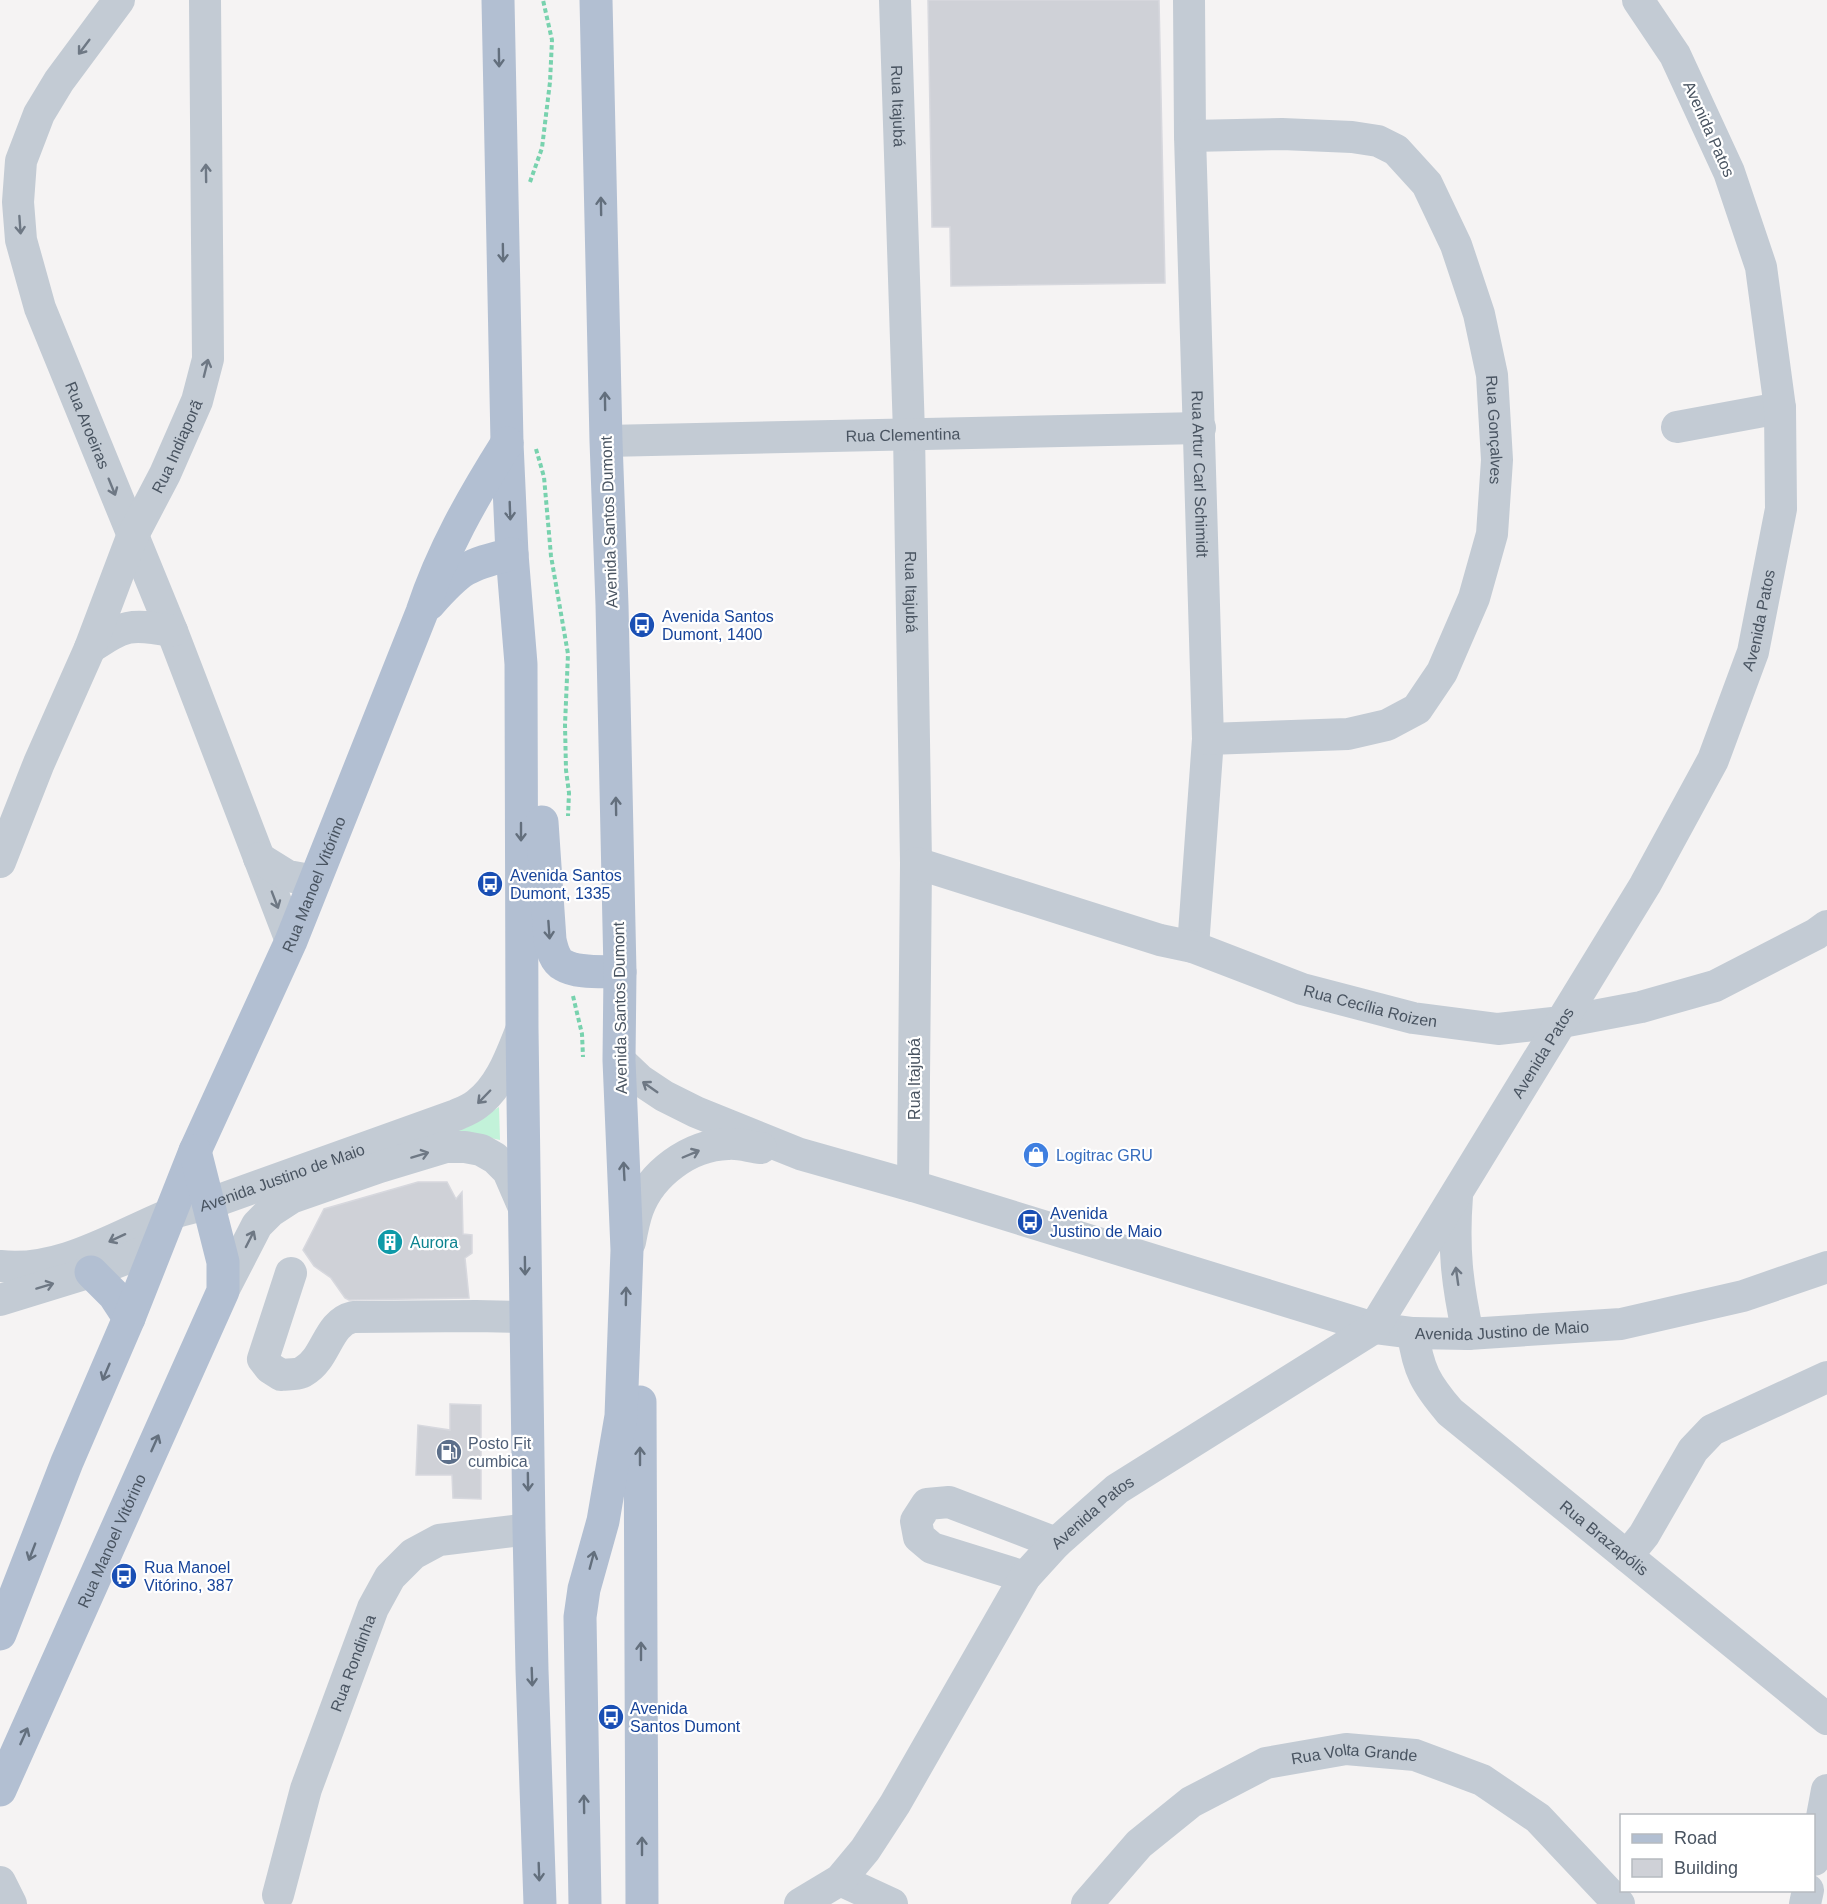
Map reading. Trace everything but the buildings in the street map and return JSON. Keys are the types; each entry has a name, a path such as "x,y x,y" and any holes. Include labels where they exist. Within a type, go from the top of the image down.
{"main road":[{"path":"498,0 521,444 512,554 520,664 522,1028 531,1670 540,1904"},
{"name":"Avenida Santos Dumont","path":"585,1904 580,1617 584,1589 603,1521 621,1416 627,1250 619,1060 620,972 596,0"},
{"name":"Rua Manoel Vitórino","path":"0,1634 67,1462 129,1318 195,1151 291,941 446,549 479,488 521,444"},
{"name":"Rua Manoel Vitórino","path":"422,612 451,579 468,566 512,554"},
{"path":"520,664 540,769 550,940 553,953 561,965 620,972"},
{"name":"Rua Manoel Vitórino","path":"0,1790 223,1291 223,1262 195,1151"},
{"path":"91,1272 114,1295 129,1318"},
{"path":"625,1341 640,1384 642,1904"}],"street":[{"name":"Rua Aroeiras","path":"119,0 59,81 39,114 21,161 18,202 21,240 40,308 171,631 291,941"},
{"name":"Rua Indiaporã","path":"0,862 39,763 90,648 132,537 165,474 192,411 208,359 205,0"},
{"name":"Rua Itajubá","path":"895,0 909,433 916,863 913,1186"},
{"name":"Rua Artur Carl Schimidt","path":"1189,0 1190,136 1208,739 1193,947"},
{"name":"Avenida Patos","path":"800,1904 840,1880 865,1850 895,1804 1025,1577 1056,1544 1117,1489 1374,1328 1645,885 1713,760 1754,652 1781,510 1780,408 1761,267 1729,172 1676,55 1638,0"},
{"name":"Rua Gonçalves","path":"1190,136 1282,134 1352,137 1378,141 1396,150 1426,184 1456,244 1479,314 1492,375 1497,460 1492,534 1474,597 1442,672 1417,709 1387,725 1348,734 1208,739"},
{"path":"1677,427 1780,408"},
{"name":"Rua Clementina","path":"606,441 1200,428"},
{"path":"90,648 119,629 133,626 149,626 171,631"},
{"path":"259,858 288,876 315,881"},
{"name":"Rua Cecília Roizen","path":"916,863 1160,940 1193,947 1302,989 1413,1018 1498,1029 1562,1022 1641,1007 1715,986 1816,934 1827,926"},
{"name":"Avenida Justino de Maio","path":"0,1266 12,1267 62,1259 95,1248 170,1214 208,1204 456,1115 475,1106 489,1092 503,1072 522,1028"},
{"name":"Avenida Justino de Maio","path":"619,1060 640,1080 664,1096 696,1112 800,1154 913,1186 1374,1328 1413,1333 1468,1334 1621,1324 1743,1296 1827,1267"},
{"name":"Avenida Justino de Maio","path":"627,1250 638,1209 649,1187 657,1176 682,1158 704,1148 728,1144 800,1154"},
{"name":"Rua Manoel Vitórino","path":"223,1291 257,1224 271,1211 291,1198 446,1147 481,1150 495,1158 508,1171 524,1208"},
{"name":"Avenida Patos","path":"1457,1192 1454,1232 1456,1269 1468,1334"},
{"path":"0,1300 91,1272 157,1247"},
{"path":"291,1273 263,1359 270,1368 281,1375 304,1372 320,1357 339,1323 353,1317 526,1317"},
{"name":"Rua Brazapólis","path":"1413,1333 1417,1360 1429,1387 1450,1412 1827,1719"},
{"path":"1627,1557 1644,1535 1693,1450 1712,1430 1827,1377"},
{"path":"1025,1577 932,1548 919,1538 916,1521 927,1504 950,1502 1056,1544"},
{"name":"Rua Rondinha","path":"278,1895 306,1789 373,1608 390,1577 413,1554 439,1540 529,1528"},
{"name":"Rua Volta Grande","path":"1087,1904 1139,1844 1191,1802 1266,1763 1346,1749 1415,1755 1482,1780 1538,1818 1619,1904"},
{"path":"1815,1855 1827,1790"},
{"path":"840,1880 891,1904"},
{"path":"0,1882 11,1904"}],"path":[{"path":"529,190 530,180 542,148 550,82 552,40 543,0"},
{"path":"521,444 544,477 551,556 567,654 565,725 569,793 567,823"},
{"path":"569,967 570,985 582,1034 583,1058"}],"green space":[{"path":"499,1107 500,1140 463,1132 411,1144 467,1127"}],"place":[{"name":"Avenida Santos Dumont, 1400","path":"642,625"},
{"name":"Avenida Santos Dumont, 1335","path":"490,884"},
{"name":"Logitrac GRU","path":"1036,1155"},
{"name":"Avenida Justino de Maio","path":"1030,1222"},
{"name":"Aurora","path":"390,1242"},
{"name":"Posto Fit cumbica","path":"449,1452"},
{"name":"Rua Manoel Vitórino, 387","path":"124,1576"},
{"name":"Avenida Santos Dumont","path":"611,1717"}]}
